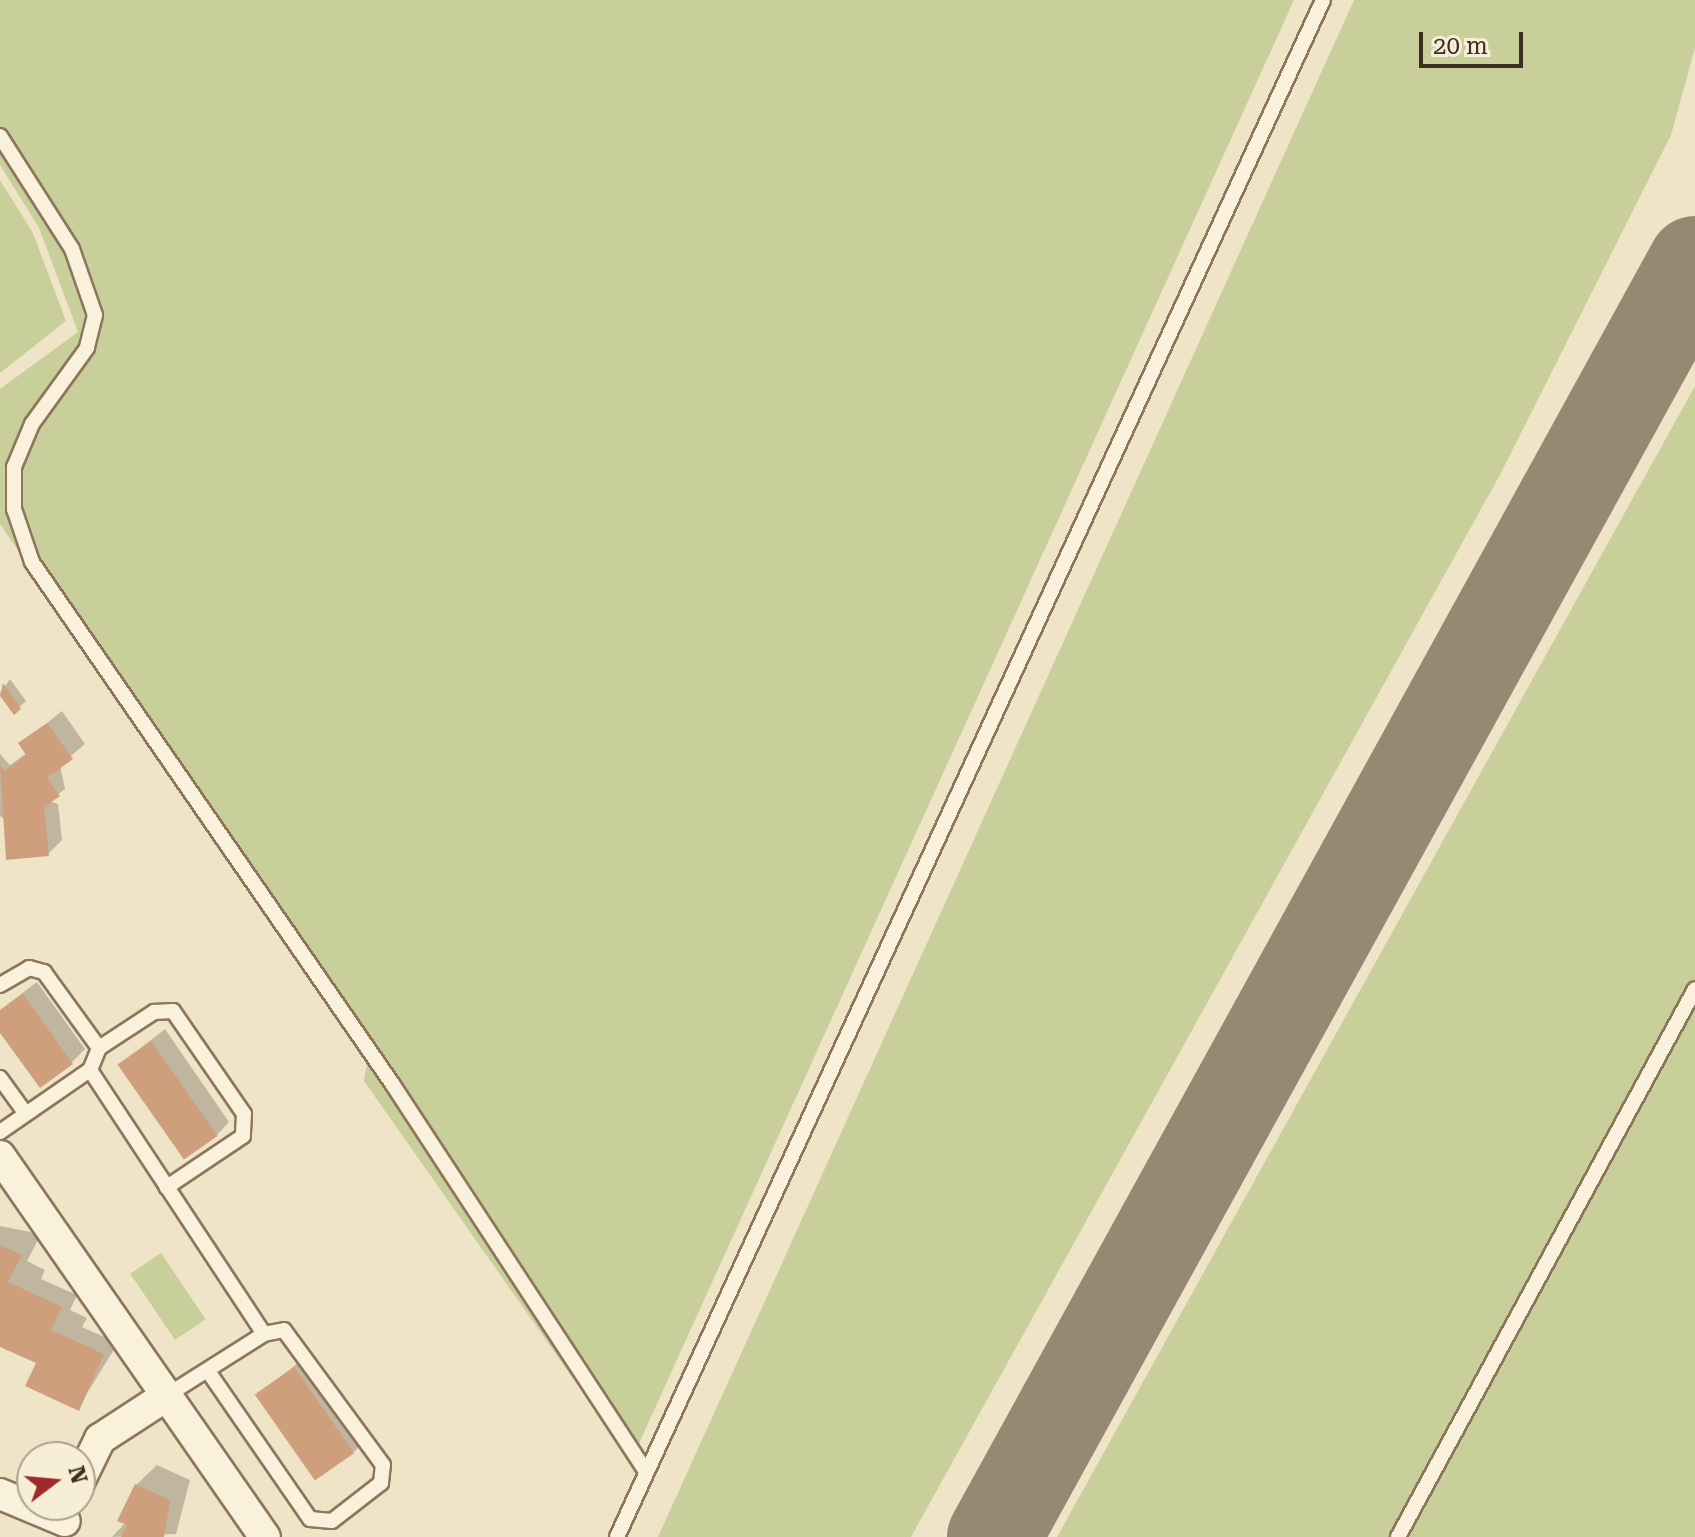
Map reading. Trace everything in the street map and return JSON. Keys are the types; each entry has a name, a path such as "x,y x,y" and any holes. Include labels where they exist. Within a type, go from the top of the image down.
{"street":[{"path":"0,1156 265,1537"},
{"path":"96,1447 100,1439 166,1396"}],"lane":[{"path":"617,1537 1323,0"},
{"path":"0,136 72,249 95,315 87,348 32,424 14,467 14,509 32,562 393,1085 646,1472"},
{"path":"0,985 38,968 99,1048"},
{"path":"1398,1537 1695,989"},
{"path":"0,1132 90,1070 99,1048 154,1012 173,1011 244,1114 243,1136 167,1187"},
{"path":"90,1070 264,1334"},
{"path":"0,1078 26,1114"},
{"path":"166,1396 210,1374 264,1334 284,1330 383,1465 381,1483 332,1521 310,1519 210,1374"}],"green space":[{"path":"0,0 1294,0 631,1461 364,1081 367,1062 0,524 0,389 78,332 39,228 0,165"},
{"path":"1354,0 1695,0 1695,48 1671,135 1501,473 911,1537 658,1537"},
{"path":"0,180 33,233 66,321 0,373"},
{"path":"1695,386 1695,1537 1057,1537"},
{"path":"161,1253 206,1319 175,1340 130,1274"}],"building":[{"path":"3,683 21,709 14,715 0,696"},
{"path":"47,723 73,759 47,778 60,796 44,807 49,856 6,860 0,765 4,771 26,755 18,743"},
{"path":"23,994 73,1064 40,1088 0,1033 0,1010"},
{"path":"151,1041 218,1136 184,1160 117,1065"},
{"path":"0,1245 22,1255 8,1282 62,1307 51,1330 104,1354 79,1411 25,1386 36,1363 0,1347"},
{"path":"294,1367 354,1453 315,1481 255,1395"},
{"path":"135,1484 170,1500 164,1537 121,1537 127,1525 117,1521"}],"taxiway":[{"path":"994,1537 1695,263"}]}
